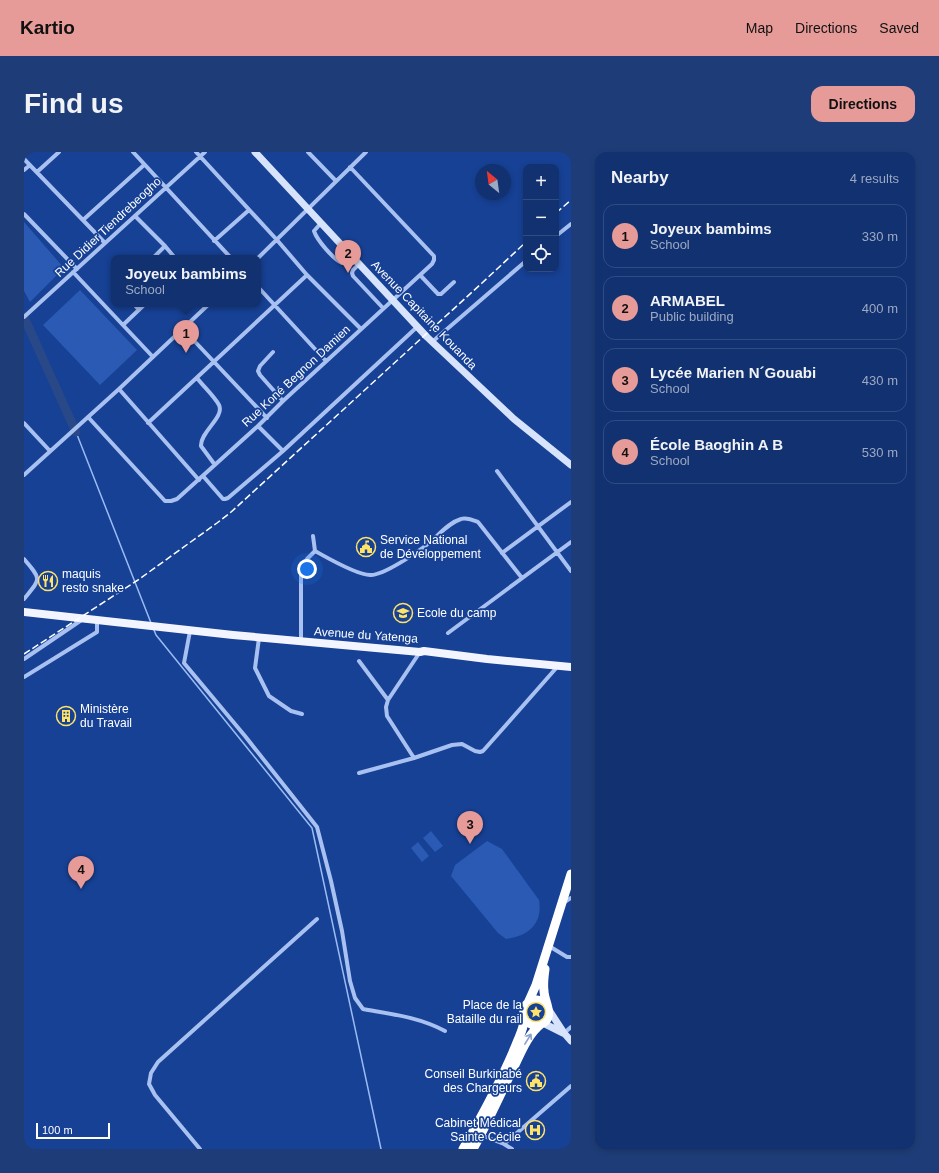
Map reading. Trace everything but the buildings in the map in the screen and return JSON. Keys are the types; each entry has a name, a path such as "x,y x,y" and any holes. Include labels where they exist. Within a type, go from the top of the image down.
{"highway":[{"path":"473,1149 477,1133 492,1096 523,1028 524,1009 536,985 571,874"},
{"path":"463,1149 477,1133 523,1048 535,1029 547,1018 548,1008 543,987 548,948"},
{"path":"528,1003 538,1000 542,1001 548,1008"},
{"path":"524,1014 525,1018 530,1023 537,1025 542,1024"}],"main road":[{"name":"Avenue du Yatenga","path":"24,612 259,638 420,652 424,651 571,667"}],"street":[{"path":"37,172 59,152"},
{"path":"133,152 227,255"},
{"path":"196,152 307,275 361,329"},
{"name":"Rue Didier Tiendrebeogho","path":"24,317 205,152"},
{"name":"Avenue Capitaine Kouanda","path":"255,152 432,342 514,419 571,465"},
{"path":"308,152 336,181"},
{"path":"261,255 363,153"},
{"path":"24,159 105,243"},
{"path":"24,170 30,164"},
{"path":"83,220 144,165"},
{"name":"Rue Koné Begnon Damien","path":"88,417 165,501 177,499 267,418 283,401 432,264 434,256 350,167"},
{"path":"214,241 249,210"},
{"path":"24,214 153,357"},
{"path":"135,216 172,255"},
{"path":"321,223 314,231 320,242 338,261 342,263 352,257"},
{"path":"559,234 571,224"},
{"path":"156,255 165,246"},
{"path":"359,264 353,270 353,276 383,308"},
{"path":"432,342 523,264"},
{"path":"148,423 274,304 307,275"},
{"path":"420,275 438,294 441,294 454,282"},
{"path":"261,290 326,361"},
{"path":"123,325 142,307"},
{"path":"24,475 206,307"},
{"path":"118,389 148,423 201,478 223,499 227,499 283,451 417,327"},
{"path":"183,329 267,418"},
{"path":"273,352 260,366 258,371 283,401"},
{"path":"197,378 218,404 220,409 201,443 201,446 215,465"},
{"path":"24,423 50,451"},
{"path":"258,426 283,451"},
{"path":"497,471 571,571"},
{"path":"502,553 571,502"},
{"path":"315,551 363,574 371,575 390,569 428,544 450,525 462,518 471,519 478,522 522,578"},
{"path":"313,536 315,551"},
{"path":"448,633 571,542"},
{"path":"301,642 301,568 307,558 315,551"},
{"path":"24,559 36,574 37,581 24,599"},
{"path":"24,659 85,618"},
{"path":"25,676 97,632 97,619"},
{"path":"190,631 184,663 317,826 331,881 342,931 350,981 355,998 363,1009 410,1017 436,1026 445,1031"},
{"path":"259,638 256,668 269,696 291,711 302,714"},
{"path":"414,758 387,716 386,707 388,700 420,652"},
{"path":"359,661 388,700"},
{"path":"359,773 414,758 452,745 462,744 475,751 483,751 559,666"},
{"path":"562,905 571,898"},
{"path":"200,1149 155,1095 149,1084 151,1073 158,1062 317,919"},
{"path":"548,948 567,957 571,957"},
{"path":"548,1008 571,1042"},
{"path":"542,1024 564,1033"},
{"path":"564,1033 571,1027"},
{"path":"504,1144 571,1086"},
{"path":"477,1133 504,1144 512,1149"}],"shaded area":[{"path":"24,222 64,268 30,302 24,291"},
{"path":"80,290 137,350 100,385 43,325"},
{"path":"431,831 443,846 435,852 423,838"},
{"path":"487,841 502,849 539,900 539,916 536,922 527,932 521,935 506,939 498,933 451,876 455,865"},
{"path":"418,842 429,856 422,862 411,848"}],"waterway":[{"path":"24,317 76,432"},
{"path":"76,432 151,623"},
{"path":"154,630 156,635 312,828 381,1149"}],"railway":[{"path":"559,210 571,200"},
{"path":"24,654 138,580 230,513 523,245"}],"place":[{"name":"ARMABEL","path":"348,273"},
{"name":"Joyeux bambims","path":"186,353"},
{"name":"Service National de Développement","path":"366,547"},
{"name":"maquis resto snake","path":"48,581"},
{"name":"Ecole du camp","path":"403,613"},
{"name":"Ministère du Travail","path":"66,716"},
{"name":"Lycée Marien N´Gouabi","path":"470,844"},
{"name":"École Baoghin A B","path":"81,889"},
{"name":"Place de la Bataille du rail","path":"536,1012"},
{"name":"Conseil Burkinabé des Chargeurs","path":"536,1081"},
{"name":"Cabinet Médical Sainte Cécile","path":"535,1130"}]}
